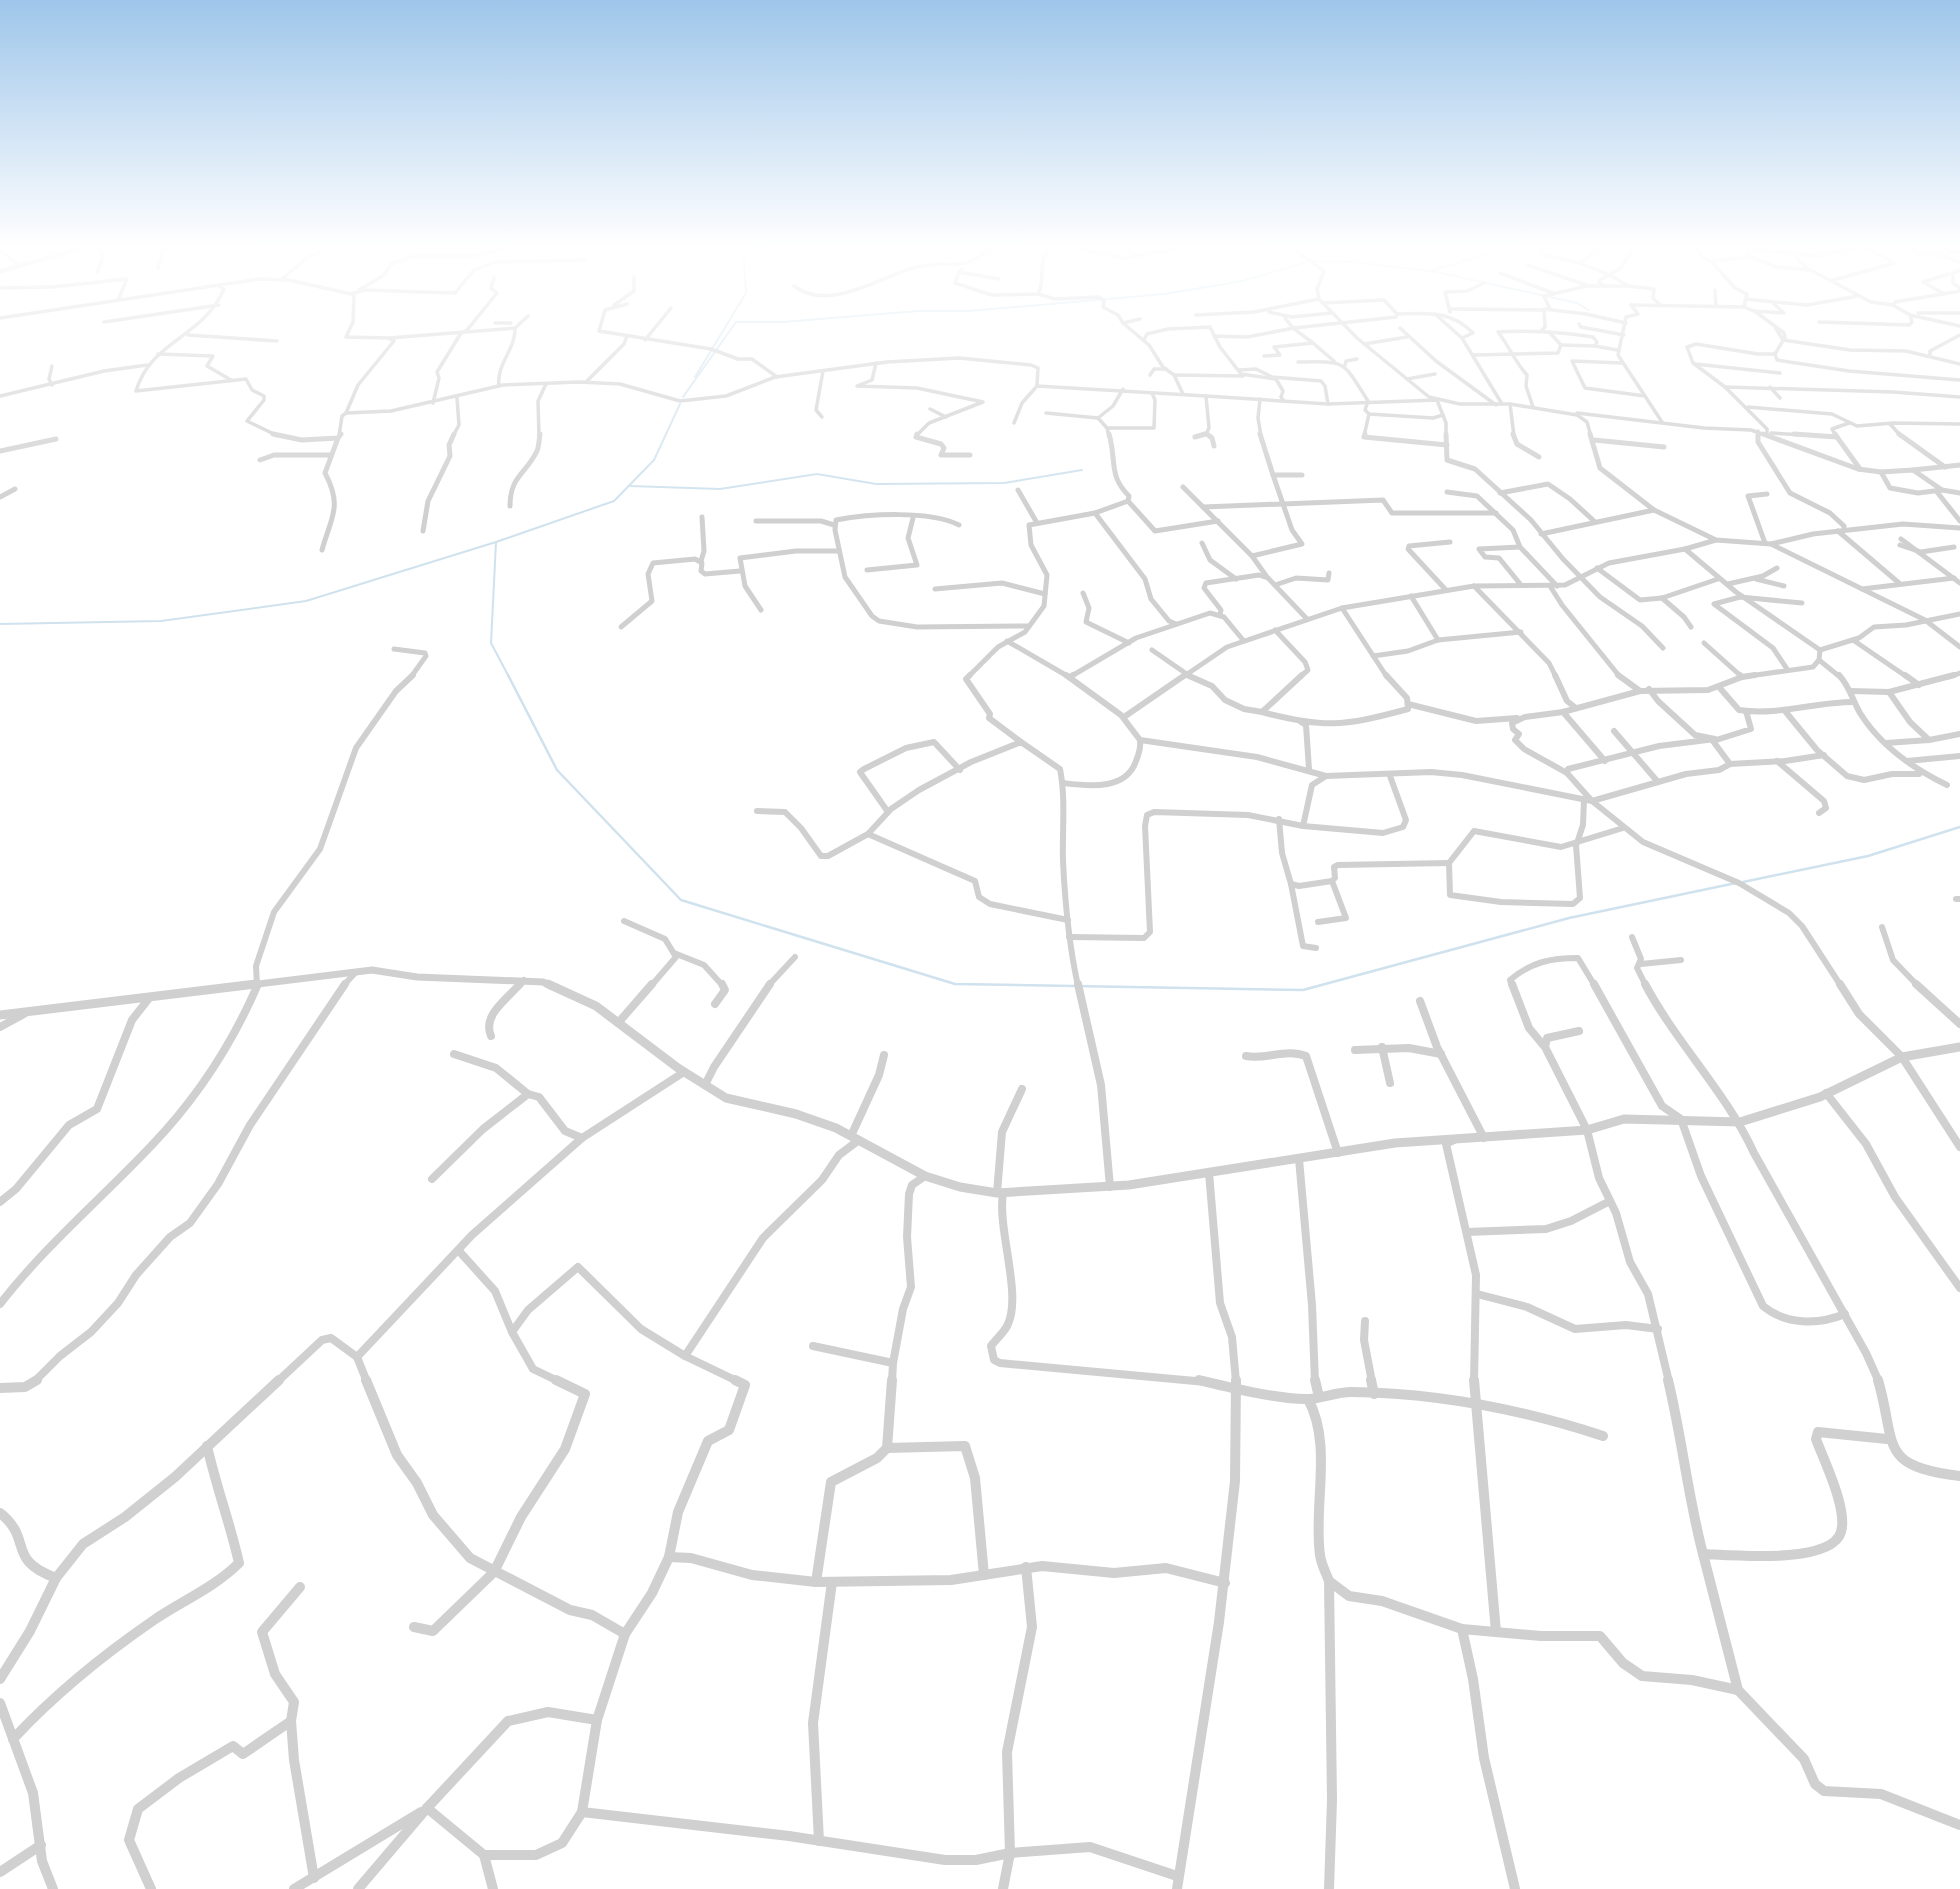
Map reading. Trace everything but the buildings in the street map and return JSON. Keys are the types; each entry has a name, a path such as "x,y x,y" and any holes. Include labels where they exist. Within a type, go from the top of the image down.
{"street":[{"path":"188,335 158,354 147,365 138,379 136,391 246,379 252,390 264,396 264,400 247,421 260,431 271,436 297,439 338,438"},
{"path":"190,335 277,341"},
{"path":"347,335 388,338 423,335"},
{"path":"433,403 439,379 437,372 459,335"},
{"path":"499,386 499,371 516,335"},
{"path":"623,335 713,349 738,359 754,360 778,377"},
{"path":"645,340 649,335"},
{"path":"1138,335 1174,375 1183,394"},
{"path":"1144,340 1146,335"},
{"path":"1214,336 1257,335"},
{"path":"1302,335 1335,361 1345,365 1368,401 1365,404 1369,414 1364,437 1447,445"},
{"path":"1354,335 1429,397 1437,400 1443,415 1449,461 1475,469 1531,520 1600,597 1642,626 1663,648"},
{"path":"1457,335 1474,355 1499,404"},
{"path":"1462,338 1468,335"},
{"path":"1500,335 1514,354 1514,360 1527,375 1526,386 1534,407"},
{"path":"1551,335 1561,345 1617,350"},
{"path":"1576,335 1593,337 1597,342 1595,346"},
{"path":"1624,335 1617,350 1622,363 1662,422"},
{"path":"1780,335 1783,340 1846,350 1901,350 1960,364"},
{"path":"1930,355 1930,351 1960,335"},
{"path":"586,382 624,344 627,336"},
{"path":"1214,336 1243,376"},
{"path":"1364,344 1407,337 1499,404"},
{"path":"322,550 337,516 338,499 325,473 330,455 342,433 342,416 352,403 355,388 394,341 388,338"},
{"path":"1783,340 1775,354 1777,360 1806,366 1960,380"},
{"path":"1264,356 1280,355 1275,347 1312,344"},
{"path":"1767,433 1767,429 1748,407 1695,364 1687,349 1692,344 1775,354"},
{"path":"1474,355 1557,354 1561,345"},
{"path":"158,354 210,354 213,356 208,366 231,380"},
{"path":"345,413 391,411 457,398 499,386 586,382 625,385 666,400 680,401 726,396 778,377 876,363 959,358 1018,363 1038,368 1035,381 1037,386"},
{"path":"1345,365 1346,361 1357,359"},
{"path":"1298,362 1335,361"},
{"path":"1622,363 1572,361 1577,369 1577,379 1586,388 1645,396"},
{"path":"876,363 872,380 857,386 918,388 983,402 929,424 917,433 916,437 941,444 944,448 941,455 970,455"},
{"path":"1695,364 1780,373"},
{"path":"0,396 104,371 147,365"},
{"path":"52,366 49,379 52,385"},
{"path":"1150,375 1154,369 1166,369"},
{"path":"1239,370 1256,369 1272,377 1282,388 1284,401"},
{"path":"822,417 816,410 823,371"},
{"path":"1407,379 1435,374"},
{"path":"1174,375 1321,381 1325,386 1328,404"},
{"path":"510,506 510,491 516,478 537,451 541,427 537,414 538,401 546,384"},
{"path":"1037,386 1123,389 1328,404 1437,400 1510,404 1593,415 1837,438"},
{"path":"1014,423 1022,403 1037,386"},
{"path":"1726,387 1960,397"},
{"path":"1770,387 1780,398"},
{"path":"1098,418 1113,406 1123,389"},
{"path":"1107,428 1154,428 1156,400 1152,393"},
{"path":"1195,437 1206,434 1209,428 1206,396"},
{"path":"423,531 428,502 440,470 450,456 449,444 459,425 457,398"},
{"path":"1252,556 1302,544 1292,530 1282,505 1261,439 1257,416 1260,399"},
{"path":"1510,404 1513,434 1517,443 1539,457"},
{"path":"1748,407 1832,414 1857,426 1960,424"},
{"path":"930,409 946,417"},
{"path":"1568,412 1587,422 1603,471 1654,509 1716,540"},
{"path":"1046,413 1098,418 1107,428 1115,461 1113,473 1118,485 1129,496 1128,501 1155,531 1218,520"},
{"path":"1369,414 1433,418 1443,415"},
{"path":"1587,422 1593,415"},
{"path":"1849,423 1832,429 1860,469"},
{"path":"1890,424 1903,440 1928,453 1945,467"},
{"path":"1758,431 1758,442 1790,493 1832,515 1844,527 1841,530"},
{"path":"1767,433 1825,458 1860,469 1913,470 1960,465"},
{"path":"1206,434 1212,438 1214,446"},
{"path":"0,451 56,439"},
{"path":"1594,440 1664,447"},
{"path":"260,460 271,454 312,458 330,455"},
{"path":"1913,470 1940,491 1960,521"},
{"path":"1881,471 1892,489 1909,493 1960,493"},
{"path":"1273,475 1301,475"},
{"path":"1500,493 1548,484 1570,499 1576,508 1594,521"},
{"path":"1183,487 1252,556 1268,578 1307,619"},
{"path":"0,497 15,489"},
{"path":"1018,489 1026,498 1028,511 1037,523"},
{"path":"1447,492 1478,496 1514,530 1520,547 1554,586 1561,606 1587,634 1615,674 1640,691"},
{"path":"1767,494 1748,496 1768,544"},
{"path":"1203,507 1383,500 1392,513 1496,513"},
{"path":"1110,1187 1101,1085 1076,980 1069,937 1063,853 1063,783 1060,769 989,718 990,714 966,679 1007,641 1029,626 1044,606 1047,575 1029,538 1028,525 1095,513 1128,501"},
{"path":"1541,534 1654,509"},
{"path":"1095,513 1115,543 1145,579 1151,599 1175,624"},
{"path":"959,525 956,521 946,519 877,515 836,520 834,524 842,570 852,590 879,621 932,627 1029,626"},
{"path":"702,517 704,551 701,571 705,574 740,571"},
{"path":"867,570 918,565 908,538 913,518"},
{"path":"756,521 821,521 834,524"},
{"path":"1768,544 1841,530 1875,529 1903,524 1960,528"},
{"path":"1760,526 1779,540"},
{"path":"1841,530 1899,583"},
{"path":"1124,717 1227,646 1342,608 1474,586 1554,586 1581,578 1597,568 1643,555 1685,549 1716,540 1768,544 1925,620 1960,647"},
{"path":"1446,590 1408,549 1409,545 1450,542"},
{"path":"1901,542 1921,552 1960,583"},
{"path":"1202,543 1210,560 1236,579"},
{"path":"1520,547 1479,549 1485,557 1499,558 1521,585"},
{"path":"1921,552 1954,547"},
{"path":"1685,549 1718,579 1808,645 1820,650 1853,640 1874,627 1906,625 1960,614"},
{"path":"761,610 750,598 739,560 745,556 838,551"},
{"path":"621,627 652,601 648,577 650,565 673,561 701,561"},
{"path":"1597,568 1640,600 1662,598 1718,579"},
{"path":"1752,579 1777,568"},
{"path":"1275,585 1312,576 1328,580 1329,573"},
{"path":"1243,640 1220,614 1221,610 1204,585 1259,575 1268,578"},
{"path":"1861,589 1899,583 1933,584 1954,578"},
{"path":"1728,584 1762,579 1784,586"},
{"path":"935,589 1002,583 1045,594"},
{"path":"1474,586 1500,615 1522,632 1549,663 1567,701 1576,708"},
{"path":"1083,593 1089,608 1086,622 1102,627 1121,641 1130,643"},
{"path":"1411,596 1438,640"},
{"path":"1662,598 1684,617 1690,627"},
{"path":"1787,669 1775,648 1731,620 1714,604 1716,601 1745,598 1802,603"},
{"path":"1300,722 1355,723 1378,715 1405,711 1408,704 1408,698 1361,642 1342,608"},
{"path":"1070,677 1136,638 1210,613 1220,614"},
{"path":"1262,712 1308,670 1305,662 1275,630"},
{"path":"1373,656 1408,651 1438,640 1522,632"},
{"path":"1853,640 1919,685"},
{"path":"1007,641 1021,653 1070,677 1124,717 1132,734 1140,740 1260,755 1326,776 1431,772 1462,775 1588,800 1686,774 1706,774 1730,764 1824,755"},
{"path":"1704,643 1742,677"},
{"path":"0,1304 22,1276 154,1143 184,1109 241,1022 258,983 256,966 274,912 320,849 356,748 396,691 412,676 426,656 425,653 394,649"},
{"path":"1152,650 1184,674 1212,686 1233,704 1306,725 1309,734 1309,769"},
{"path":"1408,704 1476,721 1525,717 1563,712 1649,689 1699,691 1719,687 1742,677 1813,667 1819,660 1820,650"},
{"path":"1819,660 1837,674 1850,691 1853,702 1886,743 1917,769 1947,785"},
{"path":"1850,691 1888,692 1960,673"},
{"path":"1719,687 1739,710 1746,711 1785,711 1823,702 1853,702"},
{"path":"1649,689 1695,735 1715,739"},
{"path":"1888,692 1910,722 1929,740"},
{"path":"1567,773 1568,769 1633,752 1686,740 1715,739 1751,729 1746,711"},
{"path":"1785,711 1842,773 1857,780 1893,774 1915,775 1919,774 1917,769"},
{"path":"1563,712 1605,761"},
{"path":"1525,717 1512,723 1513,729 1519,734 1515,740 1524,749 1567,773 1588,800 1623,828 1643,842 1722,874 1788,913 1814,942 1859,1014 1902,1057 1960,1147"},
{"path":"1614,731 1658,782"},
{"path":"1886,743 1929,740 1960,734"},
{"path":"1715,739 1716,748 1727,757 1730,764"},
{"path":"1063,783 1120,783 1138,761 1142,746 1140,740"},
{"path":"757,811 785,812 823,857 868,834 888,812 919,790 971,762 1021,741"},
{"path":"888,812 873,789 862,779 860,772 864,769 901,748 922,742 934,742 947,761 960,770"},
{"path":"1906,761 1960,756"},
{"path":"1776,760 1824,802 1826,808 1819,813"},
{"path":"1069,937 1144,938 1150,932 1145,826 1147,815 1154,811 1231,811 1303,826 1383,833 1403,827 1406,820 1401,811 1397,785 1390,775"},
{"path":"1303,826 1312,785 1326,776"},
{"path":"1588,800 1576,844 1580,898 1573,904 1453,897 1450,894 1449,863 1474,831 1562,847 1576,844 1623,828"},
{"path":"1279,819 1279,842 1287,879 1299,886 1332,881 1335,878 1335,867 1338,865 1449,863"},
{"path":"868,834 975,881 979,897 990,904 1068,919"},
{"path":"1318,922 1346,918 1332,881"},
{"path":"1292,884 1303,946 1316,948"},
{"path":"618,1023 676,957 665,939 624,921"},
{"path":"1882,928 1894,960 1903,972 1960,1024"},
{"path":"1632,937 1641,964"},
{"path":"673,953 691,957 713,971 725,990 715,1004"},
{"path":"705,1085 710,1068 728,1048 764,989 794,957"},
{"path":"1845,1314 1834,1320 1781,1318 1770,1314 1763,1306 1701,1176 1681,1119 1662,1106 1613,1015 1578,958 1547,958 1526,966 1510,980 1529,1028 1545,1047 1587,1130 1599,1178 1610,1201 1630,1262 1648,1294 1681,1433 1692,1510 1738,1690 1804,1759 1819,1788 1881,1794 1960,1825"},
{"path":"1681,960 1641,964 1637,968 1662,1016 1740,1122 1845,1314 1879,1380 1886,1409 1888,1439 1894,1451 1908,1464 1960,1476"},
{"path":"0,1014 355,972 386,971 416,977 524,979 558,987 596,1006 684,1072 726,1098 796,1114 836,1128 925,1176 970,1189 1000,1193 1110,1187 1395,1143 1587,1130 1624,1119 1740,1122 1779,1112 1902,1057 1960,1047"},
{"path":"0,1388 25,1387 36,1381 118,1303 136,1275 170,1237 190,1223 218,1184 250,1125 305,1046 339,990 355,972"},
{"path":"491,1036 487,1027 489,1018 524,979"},
{"path":"0,1202 16,1189 69,1125 97,1109 132,1020 150,997"},
{"path":"1420,1000 1422,1012 1484,1138"},
{"path":"0,1027 31,1010"},
{"path":"1545,1047 1548,1038 1579,1031"},
{"path":"1355,1050 1382,1047 1427,1049 1442,1054"},
{"path":"1382,1047 1390,1083"},
{"path":"1246,1056 1260,1059 1298,1052 1306,1056 1339,1153"},
{"path":"454,1054 496,1068 528,1094 538,1097 565,1131 582,1138"},
{"path":"685,1356 763,1238 822,1180 855,1138 884,1055"},
{"path":"357,1357 360,1350 440,1266 582,1138 684,1072"},
{"path":"1022,1089 1002,1132 1000,1212 1006,1235 1012,1308 1008,1325 991,1346 995,1360 1003,1364 1198,1380 1237,1389 1314,1398 1349,1392 1442,1399 1498,1406 1542,1416 1603,1436"},
{"path":"1826,1093 1866,1144 1895,1197 1960,1288"},
{"path":"432,1179 483,1129 528,1094"},
{"path":"1455,1140 1446,1144 1447,1156 1476,1275 1474,1374 1496,1632"},
{"path":"1299,1159 1312,1305 1314,1398 1319,1440 1320,1557 1328,1581 1332,1737 1329,1889"},
{"path":"1177,1889 1177,1875 1225,1583 1236,1481 1237,1389 1231,1337 1220,1303 1209,1173"},
{"path":"816,1582 831,1482 877,1458 887,1448 893,1363 903,1309 911,1287 907,1237 909,1194 912,1185 925,1176"},
{"path":"1467,1232 1546,1228 1571,1221 1610,1201"},
{"path":"414,1627 433,1631 494,1572 521,1517 565,1449 585,1394 533,1369 512,1332 495,1291 459,1251"},
{"path":"484,1855 536,1855 562,1843 582,1812 597,1720 625,1634 652,1593 668,1558 678,1512 708,1441 729,1430 745,1385 667,1348 611,1302 578,1267 528,1310 512,1332"},
{"path":"1477,1294 1527,1307 1575,1329 1626,1325 1658,1329"},
{"path":"1365,1321 1364,1340 1374,1394"},
{"path":"0,1679 30,1631 56,1578 83,1544 125,1517 175,1477 322,1340 331,1338 357,1357 397,1455 418,1483 433,1515 470,1558 570,1610 592,1615 625,1634"},
{"path":"813,1346 893,1363"},
{"path":"1703,1554 1787,1556 1828,1548 1837,1543 1841,1532 1839,1512 1816,1439 1818,1432 1888,1439"},
{"path":"13,1739 52,1698 154,1620 227,1575 239,1563 230,1523 216,1487 207,1446"},
{"path":"887,1448 965,1446 975,1478 984,1575"},
{"path":"0,1513 17,1527 25,1560 32,1567 56,1578"},
{"path":"668,1558 691,1558 752,1575 816,1582 951,1580 1026,1567 1063,1566 1115,1573 1166,1568 1225,1583"},
{"path":"1003,1889 1010,1853 1007,1752 1032,1627 1026,1567"},
{"path":"1328,1581 1349,1596 1382,1601 1462,1629 1573,1637 1600,1636 1623,1663 1642,1676 1692,1680 1738,1690"},
{"path":"819,1841 813,1723 832,1582"},
{"path":"300,1587 262,1632 275,1674 294,1702 291,1745 310,1838 314,1878"},
{"path":"1462,1629 1473,1679 1484,1758 1515,1889"},
{"path":"0,1703 4,1726 13,1739 33,1793 42,1861 53,1889"},
{"path":"358,1889 427,1808 508,1721 548,1712 597,1720"},
{"path":"151,1889 129,1840 138,1809 178,1778 222,1752 233,1746 243,1754 291,1721"},
{"path":"427,1808 484,1855 493,1889"},
{"path":"294,1889 427,1808"},
{"path":"582,1812 819,1841 946,1860 976,1860 1010,1853 1090,1847 1177,1875"},
{"path":"0,1872 41,1845"}],"waterway":[{"path":"695,377 720,335"},
{"path":"683,397 727,335"},
{"path":"496,542 614,501 654,460 680,404"},
{"path":"630,486 720,489 817,474 876,484 1004,483 1082,470"},
{"path":"0,624 161,621 306,601 496,542"},
{"path":"496,542 491,643 509,677"},
{"path":"508,675 557,770 681,900 955,984 1303,990 1569,918 1736,883"},
{"path":"1743,882 1868,856 1960,827"}]}
